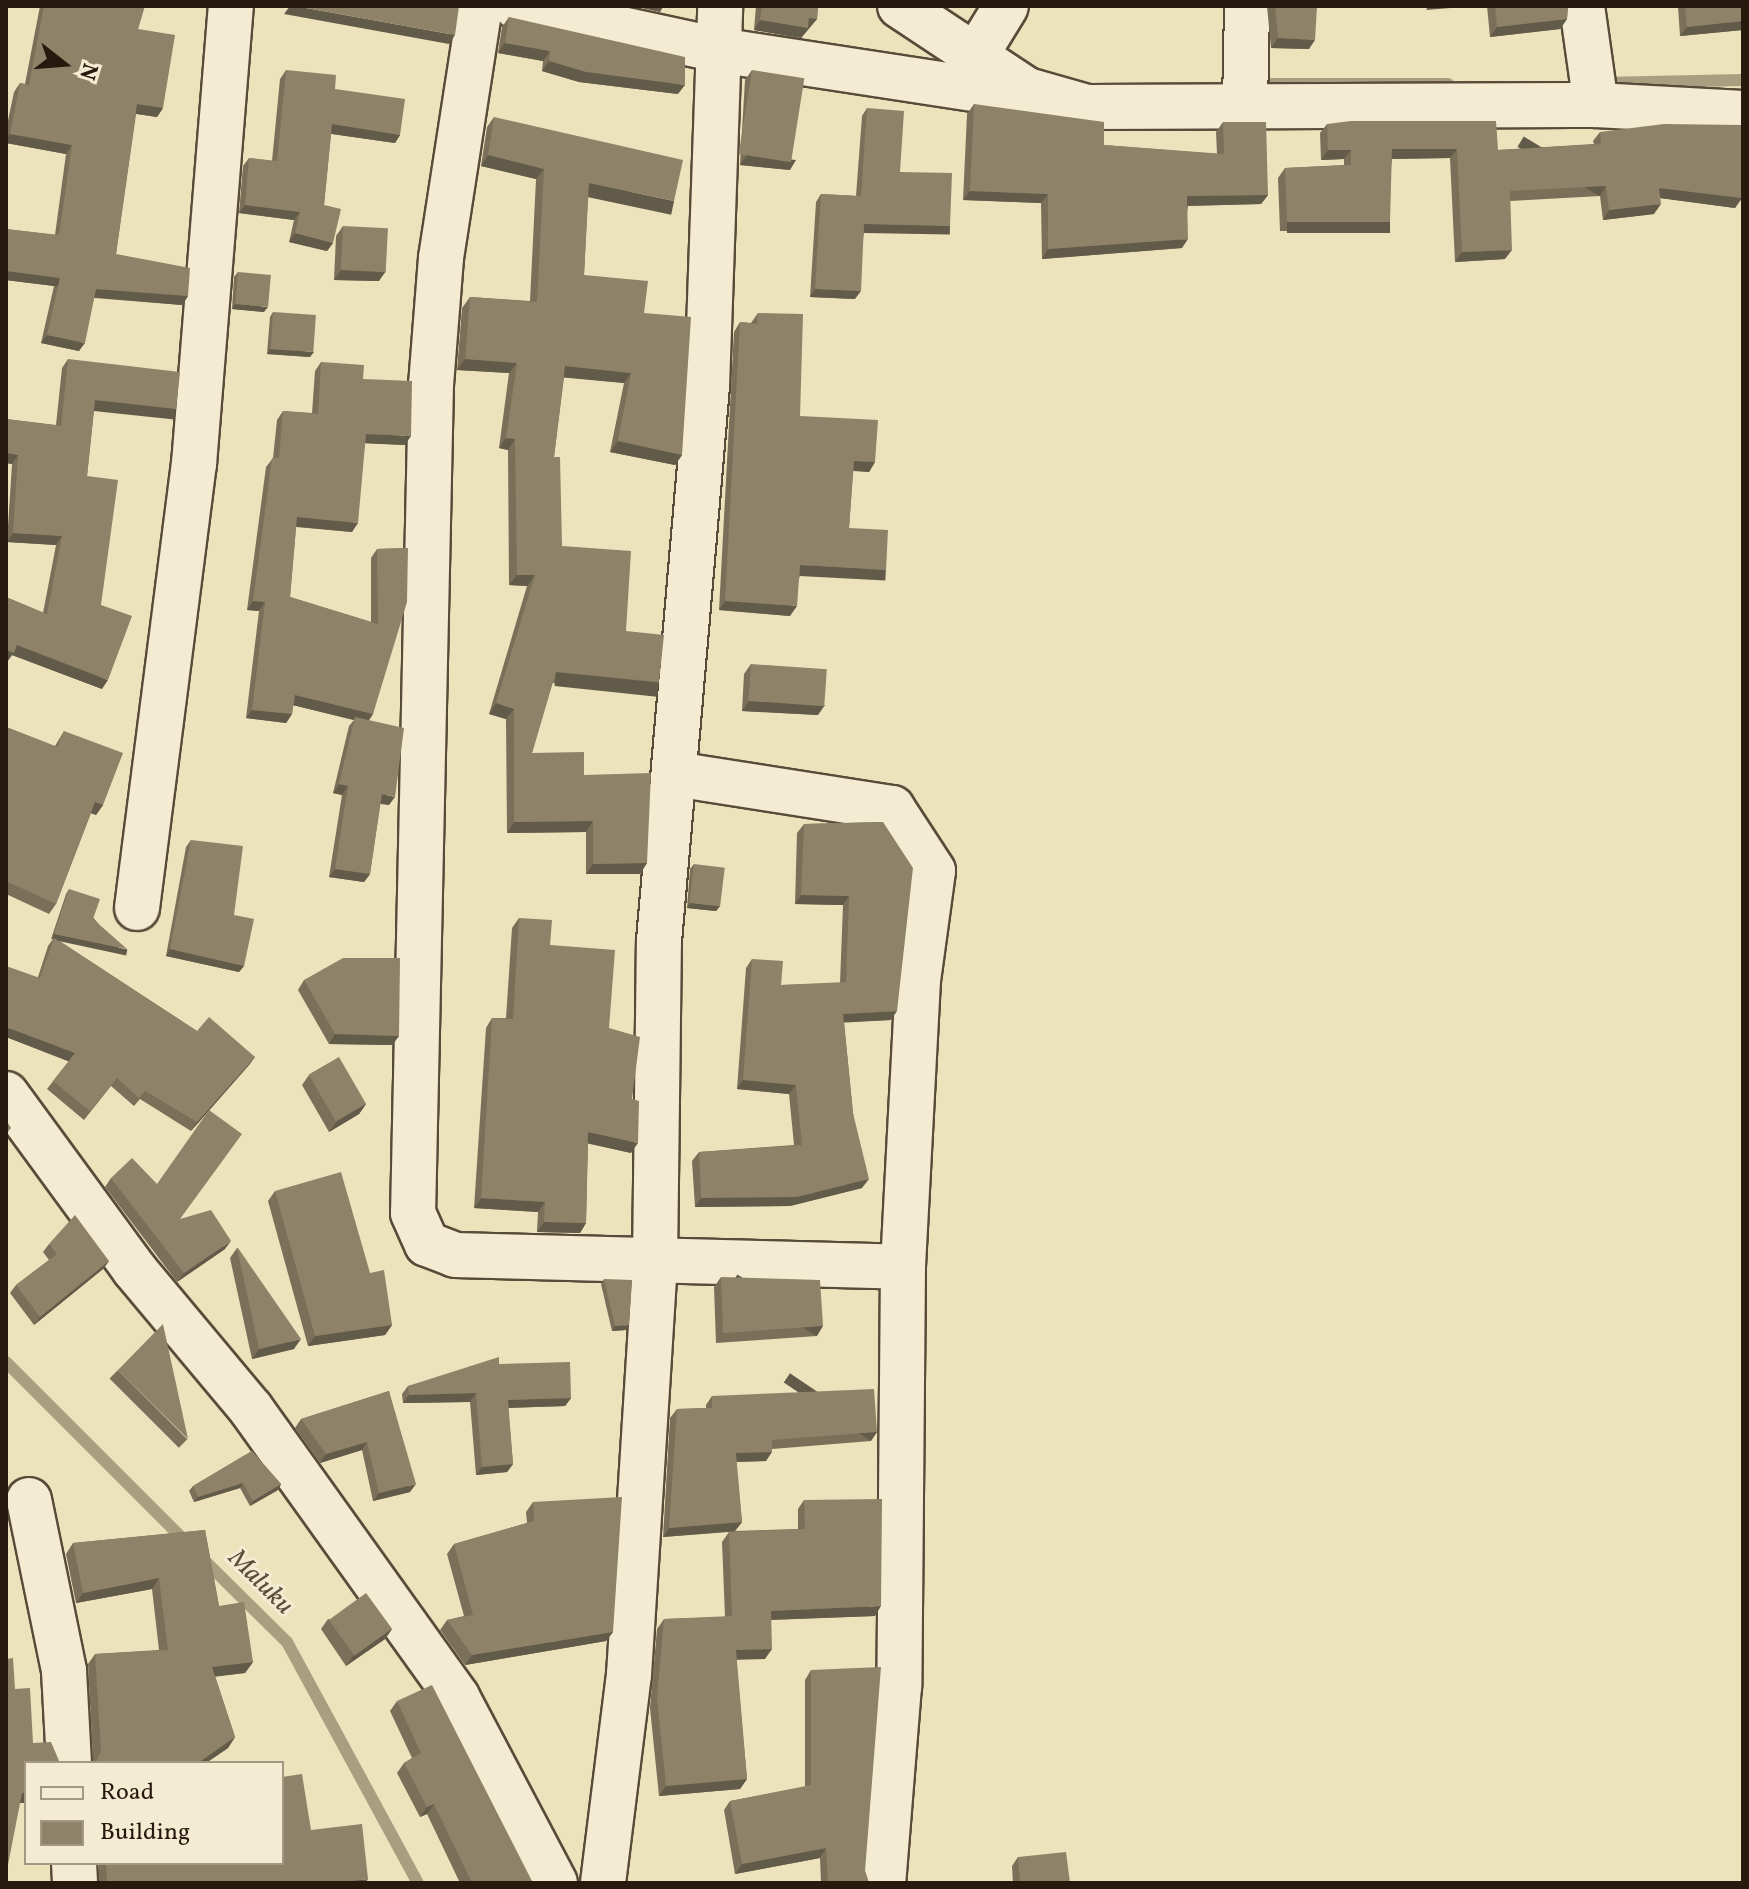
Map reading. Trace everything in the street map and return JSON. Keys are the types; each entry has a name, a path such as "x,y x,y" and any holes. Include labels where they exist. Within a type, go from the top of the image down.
{"street":[{"path":"137,908 194,464 231,6"},
{"path":"480,6 441,258 431,384 413,1213 427,1244 455,1255 655,1263 903,1267"},
{"path":"515,6 718,50 1087,107 1596,105 1743,113"},
{"path":"603,1883 629,1675 655,1263 659,941 707,386 720,6"},
{"path":"900,6 1027,90 1087,107"},
{"path":"1582,6 1596,105"},
{"path":"976,55 1004,9"},
{"path":"1245,104 1246,22"},
{"path":"674,774 892,808 933,871 918,980 903,1267 899,1686 883,1883"},
{"path":"6,1094 134,1269 251,1409 457,1697 555,1883"},
{"path":"29,1500 64,1671 69,1761"}],"building":[{"path":"44,6 145,6 138,29 175,35 163,108 137,104 116,254 190,268 188,296 96,289 85,343 47,335 60,278 6,271 6,229 59,235 72,145 10,134 20,83 29,85"},
{"path":"295,6 459,6 455,35"},
{"path":"762,6 818,6 817,19 809,18 808,28 760,20"},
{"path":"1275,6 1317,6 1315,40 1278,38"},
{"path":"1495,6 1568,6 1567,19 1497,27"},
{"path":"1685,6 1743,6 1743,21 1687,27"},
{"path":"509,17 685,57 685,85 586,72 549,61 550,51 505,43"},
{"path":"286,70 336,75 335,89 405,99 400,135 332,124 324,205 341,209 333,243 295,233 300,212 245,205 249,158 277,161"},
{"path":"752,70 804,78 791,162 739,154"},
{"path":"974,104 1104,122 1104,145 1224,154 1223,122 1266,122 1268,195 1187,196 1188,239 1048,249 1048,194 970,191"},
{"path":"867,108 904,111 900,172 952,173 950,226 864,224 861,291 815,289 821,194 861,196"},
{"path":"494,117 683,160 674,201 589,183 584,275 648,281 644,313 691,317 682,455 618,441 631,373 565,366 554,457 560,457 562,546 631,551 626,631 664,635 659,682 556,672 532,753 584,752 584,775 651,773 647,863 593,864 593,821 514,822 514,709 496,703 535,575 517,575 515,439 506,438 517,363 465,359 470,297 537,302 544,169 488,155"},
{"path":"1351,121 1496,121 1498,150 1601,144 1600,132 1664,124 1743,125 1742,198 1659,188 1661,204 1609,210 1606,186 1510,191 1512,250 1462,252 1457,149 1392,149 1390,222 1287,222 1285,168 1351,165 1351,150 1328,150 1327,124"},
{"path":"343,226 388,228 386,272 341,270"},
{"path":"238,272 271,275 268,307 235,304"},
{"path":"273,312 316,315 313,352 270,349"},
{"path":"758,313 803,314 800,416 878,420 875,462 854,461 849,528 888,530 886,570 800,565 797,606 725,601 740,322 757,324"},
{"path":"68,359 180,372 176,409 95,400 87,476 118,480 101,605 132,616 108,680 17,645 14,653 6,650 6,597 47,614 62,536 13,533 18,455 6,453 6,419 61,426"},
{"path":"321,362 364,365 363,379 412,381 411,436 366,434 358,523 297,517 290,597 378,624 377,549 408,548 407,602 373,714 295,695 292,714 252,710 265,602 253,601 272,458 279,458 283,411 318,414"},
{"path":"751,664 827,669 824,706 748,701"},
{"path":"355,717 404,728 395,797 382,794 370,874 335,869 348,786 339,784"},
{"path":"6,727 57,747 64,731 123,753 103,805 95,802 56,904 6,881"},
{"path":"883,822 913,868 897,1011 843,1014 853,1113 869,1179 797,1197 701,1198 699,1152 802,1145 796,1085 743,1080 752,959 783,961 781,985 846,982 849,896 801,895 804,824"},
{"path":"191,840 243,846 234,915 254,919 244,966 170,949"},
{"path":"694,864 725,868 720,906 689,903"},
{"path":"69,889 100,899 93,919 127,949 54,934"},
{"path":"519,918 552,920 550,945 615,950 609,1028 640,1037 632,1099 639,1101 638,1143 588,1132 586,1223 544,1222 545,1202 481,1198 492,1018 513,1019"},
{"path":"54,938 197,1031 209,1017 255,1057 197,1122 145,1091 139,1098 117,1078 90,1111 53,1081 75,1053 6,1027 6,966 40,978"},
{"path":"343,958 400,958 399,1036 335,1034 304,980"},
{"path":"339,1057 366,1104 336,1121 309,1074"},
{"path":"209,1110 242,1134 180,1219 211,1210 231,1241 184,1273 111,1178 132,1158 157,1184"},
{"path":"341,1172 370,1273 384,1270 392,1325 315,1336 275,1191"},
{"path":"75,1215 109,1261 40,1317 16,1285 57,1254 49,1244"},
{"path":"238,1248 301,1339 259,1349"},
{"path":"721,1277 820,1280 823,1326 723,1333"},
{"path":"604,1279 632,1280 629,1325 615,1326"},
{"path":"163,1324 188,1439 118,1370"},
{"path":"499,1357 499,1364 570,1362 571,1398 508,1400 513,1464 482,1467 476,1393 409,1395 408,1386"},
{"path":"874,1389 877,1432 772,1440 772,1452 736,1453 742,1522 669,1528 677,1409 712,1408 712,1396"},
{"path":"389,1391 416,1484 379,1493 367,1442 326,1454 301,1419"},
{"path":"252,1451 281,1484 253,1501 243,1483 198,1497 193,1486"},
{"path":"622,1497 613,1632 472,1655 447,1620 473,1615 454,1544 534,1521 533,1502"},
{"path":"882,1499 881,1606 771,1611 772,1649 736,1650 747,1779 666,1786 657,1698 664,1619 732,1616 729,1532 805,1529 804,1500"},
{"path":"205,1530 219,1606 244,1602 253,1662 212,1667 235,1737 201,1761 96,1761 101,1751 95,1654 168,1650 159,1578 83,1593 73,1543"},
{"path":"366,1593 392,1629 355,1656 329,1620"},
{"path":"13,1658 15,1689 30,1688 33,1743 51,1742 59,1761 24,1761 24,1793 6,1875 6,1659"},
{"path":"881,1667 865,1871 869,1883 828,1883 826,1848 742,1864 730,1801 811,1785 811,1670"},
{"path":"432,1685 533,1883 472,1883 434,1804 427,1807 404,1763 421,1753 397,1701"},
{"path":"302,1774 311,1830 362,1824 368,1879 335,1883 107,1883 106,1865 284,1865 284,1777"},
{"path":"1066,1852 1070,1883 1020,1883 1018,1857"}],"waterway":[{"path":"1602,83 1743,80"},
{"path":"1254,84 1448,84"},
{"name":"Maluku","path":"6,1362 187,1543"},
{"name":"Maluku","path":"203,1559 287,1642 418,1883"}]}
